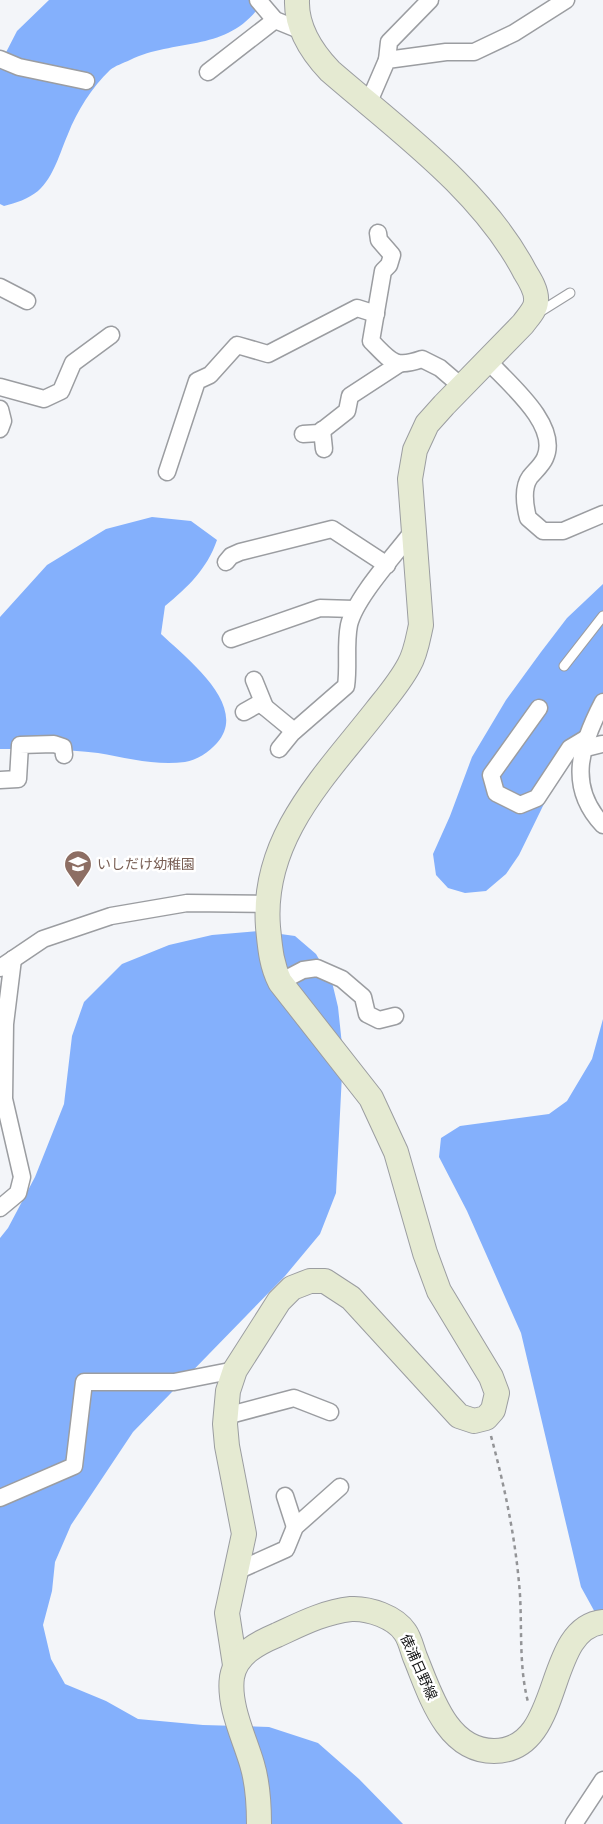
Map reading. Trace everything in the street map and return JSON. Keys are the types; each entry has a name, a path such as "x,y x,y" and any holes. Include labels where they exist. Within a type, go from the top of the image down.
{"street":[{"path":"258,0 275,20 302,31"},
{"path":"259,1824 259,1801 253,1767 232,1698 232,1677 235,1665 227,1613 238,1571 244,1534 227,1446 226,1416 228,1391 235,1370 279,1301 292,1288 310,1281 325,1281 351,1298 458,1416 467,1420 486,1418 493,1410 497,1393 491,1377 440,1291 425,1253 396,1152 371,1098 280,982 272,966 266,904 280,847 299,810 394,688 410,664 421,625 410,479 415,450 427,424 523,324 532,312 536,300 533,287 515,253 465,189 316,56 302,31 296,10 297,0"},
{"path":"368,104 387,60 389,42 430,0"},
{"path":"387,60 446,52 474,52 514,33 566,0"},
{"path":"208,72 275,20"},
{"path":"0,59 19,66 86,81"},
{"path":"378,233 378,240 392,256 389,264 383,271 371,341 394,364 406,365 422,359 440,368 462,386"},
{"path":"0,287 27,301"},
{"path":"167,472 197,381 210,375 237,345 268,354 356,308 376,314"},
{"path":"0,387 44,399 61,391 73,363 111,335"},
{"path":"488,360 540,418 548,437 545,458 528,479 524,502 528,518 543,531 563,531 603,514"},
{"path":"303,434 322,430 347,411 350,396 399,364"},
{"path":"0,408 2,421 0,429"},
{"path":"322,430 324,448"},
{"path":"226,562 231,556 240,552 332,529 387,565"},
{"path":"279,749 294,731 346,686 349,667 347,649 349,626 354,610 413,531"},
{"path":"231,639 320,608 354,610"},
{"path":"254,680 265,707"},
{"path":"603,702 580,756 581,787 590,811 603,824"},
{"path":"244,712 260,703 294,731"},
{"path":"539,708 491,775 496,793 520,805 537,798 570,748 584,744 602,744"},
{"path":"0,780 18,779 20,745 54,744 63,747 64,755"},
{"path":"0,1208 18,1193 22,1177 2,1100 6,963 43,939 111,916 187,903 266,904"},
{"path":"280,982 303,970 317,968 342,979 363,997 367,1014 379,1020 395,1016"},
{"path":"0,1498 74,1466 84,1382 174,1382 235,1370"},
{"path":"226,1416 294,1398 330,1412"},
{"path":"238,1571 286,1549 295,1526 340,1487"},
{"path":"285,1496 295,1526"},
{"name":"俵浦日野線","path":"235,1665 254,1645 316,1617 352,1609 366,1610 394,1621 405,1632 430,1694 450,1730 469,1746 494,1751 515,1747 534,1731 574,1637 597,1622 603,1622"},
{"path":"574,1824 603,1780"}],"lane":[{"path":"523,324 570,293"},
{"path":"564,666 603,616"}],"path":[{"path":"486,1418 509,1503 520,1594 522,1681"}],"shaded area":[{"path":"49,0 264,0 250,17 236,29 220,37 148,53 110,70 97,84 80,108 56,164 44,185 26,198 4,206 0,204 0,64 17,31"},
{"path":"152,517 191,521 217,540 208,560 196,577 165,606 161,634 198,669 211,684 220,699 226,714 225,729 217,743 198,757 185,762 174,763 152,762 74,751 0,749 0,617 47,565 106,529"},
{"path":"603,584 603,712 563,765 519,855 506,874 486,891 465,893 448,888 436,875 433,854 450,816 472,757 506,700 541,652 567,618"},
{"path":"259,931 295,936 316,954 332,982 338,1007 343,1054 336,1193 320,1234 285,1276 133,1432 71,1525 55,1562 52,1591 43,1625 51,1659 65,1684 106,1701 138,1719 203,1725 269,1727 318,1743 359,1779 403,1824 0,1824 0,1238 8,1228 35,1177 64,1104 72,1036 84,1002 122,964 169,945 212,935"},
{"path":"603,1019 603,1616 597,1616 581,1587 521,1333 467,1211 439,1157 441,1138 460,1126 549,1114 567,1101 592,1059"}],"place":[{"name":"いしだけ幼稚園","path":"78,888"}]}
